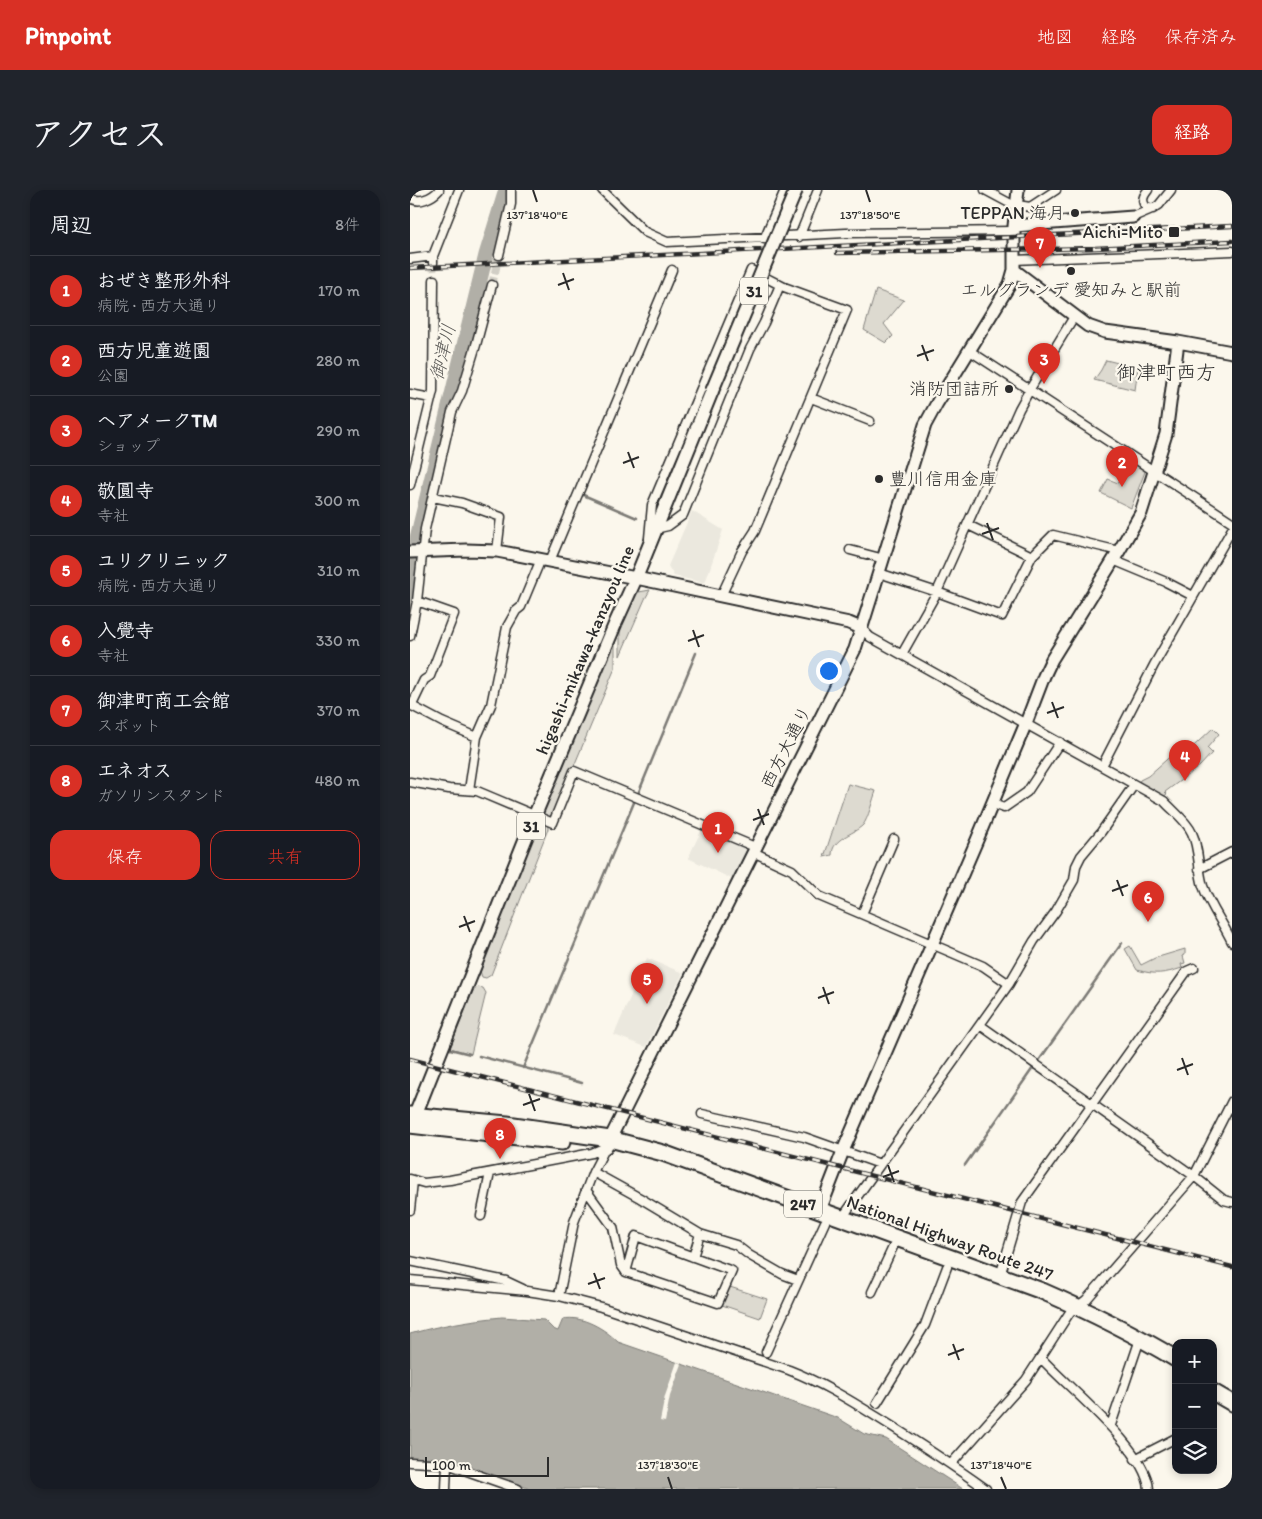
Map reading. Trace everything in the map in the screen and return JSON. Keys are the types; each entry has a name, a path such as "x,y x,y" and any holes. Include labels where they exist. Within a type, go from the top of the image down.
{"highway":[{"name":"National Highway Route 247","path":"411,1122 507,1124 663,1153 822,1216 893,1247 1074,1309 1172,1366"},
{"name":"National Highway Route 247","path":"822,1216 842,1218 1000,1276 1139,1336 1172,1357"}],"main road":[{"name":"higashi-mikawa-kanzyou line","path":"411,1122 535,815 636,578 796,190"}],"street":[{"path":"410,197 412,200 418,201 434,196 439,190"},
{"path":"410,258 433,260 459,190"},
{"path":"499,255 511,204 511,190"},
{"path":"602,190 645,232 667,242 799,237 846,233 1014,228 1137,215 1156,208 1171,190"},
{"path":"764,238 785,190"},
{"path":"799,237 818,190"},
{"path":"985,190 1016,206 1030,207 1056,190"},
{"path":"1014,265 1014,228 1018,190"},
{"path":"1137,215 1143,208 1143,197 1148,190"},
{"path":"1143,201 1146,207 1156,208"},
{"path":"1014,265 1112,257 1232,251"},
{"path":"1014,265 1088,326 1105,332 1232,352"},
{"name":"西方大通り","path":"608,1143 855,649 925,425 1010,284 1014,265"},
{"path":"469,790 477,737 491,705 507,627 546,560 672,270"},
{"path":"649,545 652,505 752,270 780,285 847,310 756,531 742,550 721,596"},
{"path":"410,485 433,390 434,280"},
{"path":"410,636 418,601 418,552 426,528 452,412 462,391 492,285"},
{"path":"655,530 668,526 683,515 750,349 764,323 780,285"},
{"path":"902,654 937,592 1030,389 1075,315"},
{"path":"766,1352 798,1280 844,1151 993,804 1044,676 1052,659 1141,513 1166,434 1178,342"},
{"path":"970,351 1232,522"},
{"path":"410,394 432,398"},
{"path":"811,398 870,421"},
{"path":"433,497 462,503 501,516 497,551"},
{"path":"968,525 1032,556"},
{"path":"1102,766 1154,665 1232,529"},
{"path":"879,574 937,592 1002,616 1032,556 1053,535 1116,556 1193,596"},
{"path":"850,550 884,559"},
{"path":"418,552 497,551 849,623 861,628 867,635 1164,801 1189,827 1193,835 1198,869 1204,888 1214,911 1232,942"},
{"path":"418,601 454,614 430,676 424,680 411,705 442,722 477,737"},
{"path":"993,804 1004,808 1027,792 1060,742"},
{"path":"410,782 450,789 477,791 553,823 574,771 754,849 792,870 819,896 983,966 1009,984"},
{"path":"842,1218 1009,984 1034,941 1056,911 1074,880 1076,866 1081,856 1134,784"},
{"path":"862,914 894,839"},
{"path":"1198,869 1232,852"},
{"path":"1000,1276 1022,1202 1187,971 1194,968"},
{"path":"980,1025 1194,1176 1224,1200 1232,1202"},
{"path":"951,1464 1026,1380 1074,1309 1086,1300 1194,1176 1232,1102"},
{"path":"702,1114 796,1135 880,1164"},
{"path":"559,1296 574,1222 593,1172 608,1143"},
{"path":"410,1210 412,1180 424,1183 490,1173 587,1154 608,1143"},
{"path":"593,1172 700,1234 743,1248 749,1256 782,1274 798,1280"},
{"path":"481,1216 490,1173"},
{"path":"586,1190 613,1227 621,1265 626,1272 718,1303 732,1271 636,1236 626,1272"},
{"path":"693,1257 700,1234"},
{"path":"872,1292 893,1247"},
{"path":"410,1261 506,1281 527,1291"},
{"path":"877,1403 925,1325 948,1267"},
{"path":"410,1280 527,1291 559,1296 601,1307 780,1366 814,1380 899,1430 986,1489"},
{"path":"1111,1425 1138,1345"},
{"path":"1041,1358 1111,1425 1146,1475 1148,1489"},
{"path":"1136,1459 1172,1440"},
{"path":"410,1462 447,1464 518,1489"},
{"path":"446,1489 447,1464"}],"shaded area":[{"path":"876,290 904,300 884,324 893,336 886,343 864,330"},
{"path":"1106,360 1138,368 1135,390 1094,380"},
{"path":"1131,459 1146,469 1131,508 1101,493 1108,479 1118,483"},
{"path":"692,511 723,530 705,583 674,576 668,566"},
{"path":"650,590 620,656 620,629 635,595 639,592"},
{"path":"615,639 615,668 553,816 549,819 542,815"},
{"path":"1213,728 1219,734 1207,748 1212,753 1200,766 1165,792 1167,794 1163,797 1138,783 1175,752 1184,755"},
{"path":"848,784 876,791 863,825 839,841 833,849 832,855 824,857"},
{"path":"540,822 548,825 548,829 491,975 486,978 482,977 480,971 512,882"},
{"path":"702,829 748,847 732,879 688,858"},
{"path":"1130,946 1141,965 1155,958 1185,949 1185,955 1183,956 1185,963 1181,964 1182,968 1165,973 1149,973 1137,970 1125,949"},
{"path":"647,958 683,973 646,1047 614,1035"},
{"path":"478,987 483,988 486,993 471,1054 450,1048 473,991"},
{"path":"730,1287 767,1299 760,1318 722,1305"},
{"path":"502,1317 544,1320 553,1329 558,1331 563,1319 570,1318 585,1321 607,1332 618,1342 838,1418 864,1434 886,1439 963,1489 530,1489 451,1461 410,1459 410,1334 456,1323"}],"pier":[{"path":"677,1362 682,1364 670,1396 665,1422 660,1421 665,1396"}],"waterway":[{"name":"御津川","path":"410,614 417,538 486,255 506,190"},
{"path":"738,549 751,531 770,485"},
{"path":"582,493 637,518"},
{"path":"638,794 696,653"},
{"path":"523,1068 635,800"},
{"path":"1038,1062 1122,943"},
{"path":"450,1049 470,1054"},
{"path":"479,1056 582,1083"},
{"path":"965,1165 1033,1068"}],"tunnel":[{"path":"492,285 499,255"},
{"path":"433,263 434,280"}],"railway":[{"path":"410,268 1232,226"},
{"path":"837,253 1095,248 1232,241"},
{"path":"410,1059 1232,1267"}],"place":[{"name":"TEPPAN 海月","path":"1075,213"},
{"name":"Aichi-Mito","path":"1174,232"},
{"name":"御津町商工会館","path":"1040,268"},
{"name":"エルグランデ 愛知みと駅前","path":"1071,271"},
{"name":"ヘアメークTM","path":"1044,384"},
{"name":"消防団詰所","path":"1009,389"},
{"name":"豊川信用金庫","path":"879,479"},
{"name":"西方児童遊園","path":"1122,487"},
{"name":"敬圓寺","path":"1185,781"},
{"name":"おぜき整形外科","path":"718,853"},
{"name":"入覺寺","path":"1148,922"},
{"name":"ユリクリニック","path":"647,1004"},
{"name":"エネオス","path":"500,1159"}],"district":[{"name":"御津町西方","path":"1166,372"}]}
